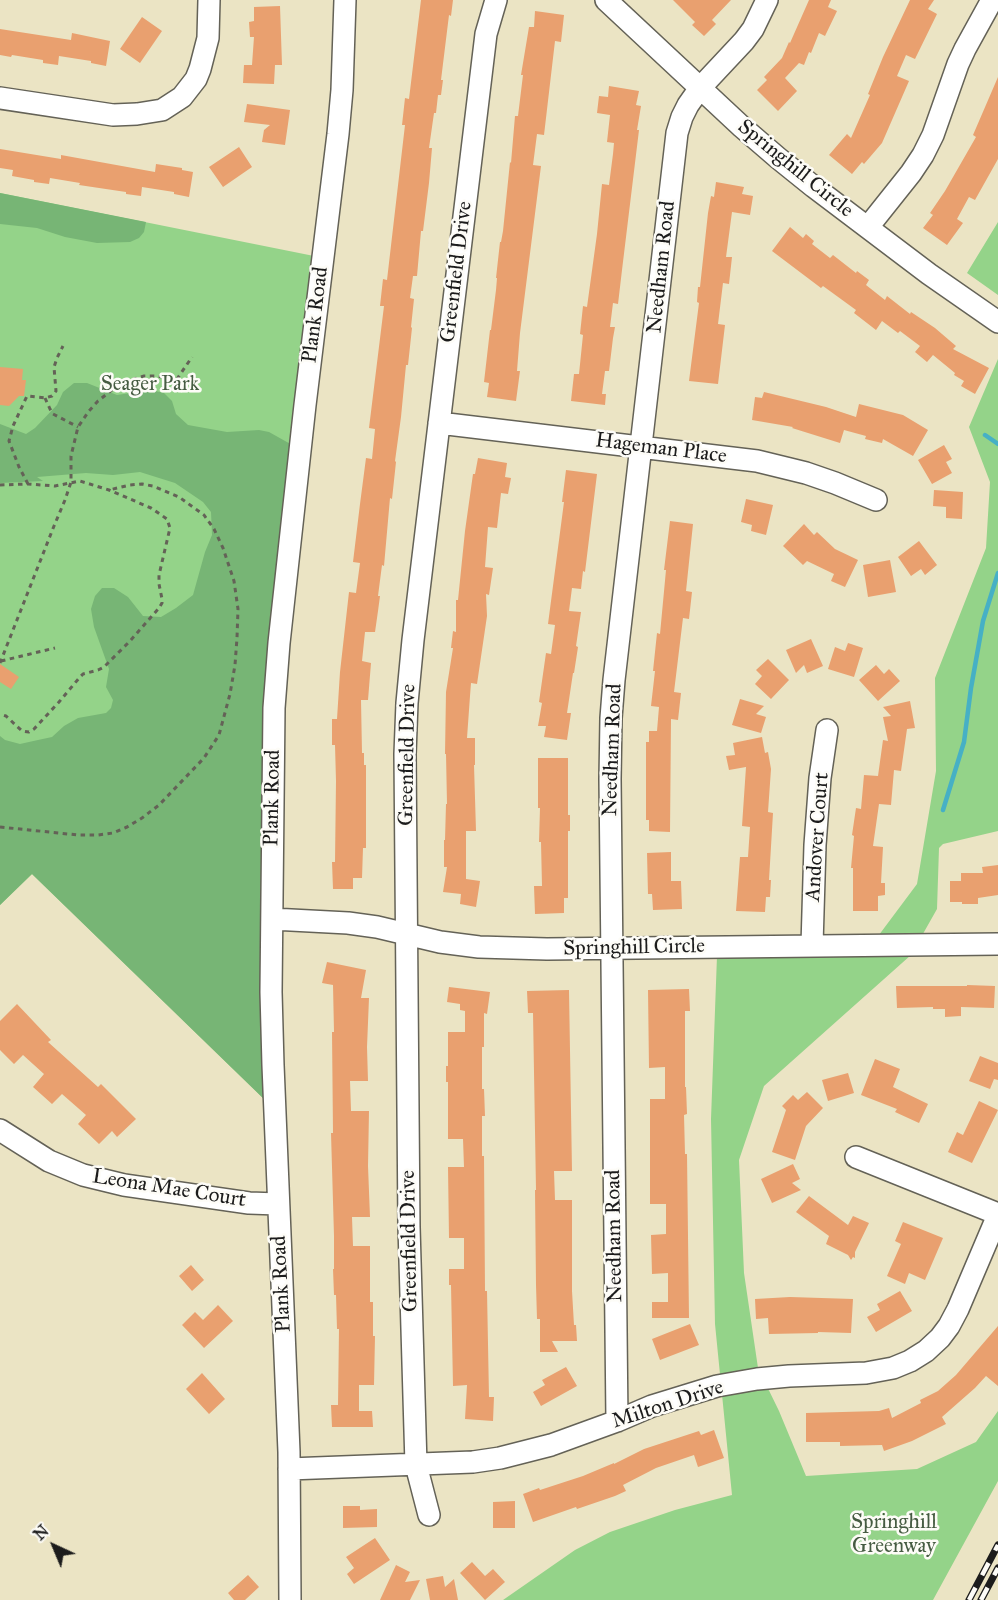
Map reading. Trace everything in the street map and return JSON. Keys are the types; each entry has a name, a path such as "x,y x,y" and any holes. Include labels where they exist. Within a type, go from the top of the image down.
{"street":[{"path":"0,98 113,115 151,113 162,110 182,97 196,79 205,56 208,38 209,0"},
{"name":"Plank Road","path":"290,1600 290,1469 273,1065 274,708 305,405 338,134 345,0"},
{"name":"Greenfield Drive","path":"429,1515 416,1466 409,1227 405,754 407,703 486,34 496,0"},
{"name":"Springhill Circle","path":"606,0 778,158 929,274 998,322"},
{"name":"Needham Road","path":"617,1421 611,948 611,718 677,133 682,117 700,88 744,41 753,29 767,0"},
{"path":"868,227 923,155 939,120 961,57 992,0"},
{"name":"Hageman Place","path":"439,423 757,461 816,476 876,500"},
{"name":"Andover Court","path":"812,945 820,778 827,730"},
{"name":"Springhill Circle","path":"272,920 348,923 377,927 440,942 479,947 547,949 998,944"},
{"name":"Leona Mae Court","path":"0,1130 49,1161 83,1175 124,1185 249,1203 278,1204"},
{"path":"855,1157 998,1214"},
{"name":"Milton Drive","path":"290,1469 416,1466 500,1458 551,1445 652,1406 717,1386 789,1376 882,1371 910,1361 926,1351 949,1326 998,1214"}],"path":[{"path":"28,484 9,441 13,426 27,396 45,398 52,396 56,391 54,367 63,346"},
{"path":"1,662 66,500 71,482 71,456 78,427 98,401 117,386 144,376 177,379 192,357"},
{"path":"45,398 54,414 78,427"},
{"path":"0,485 55,486 80,481 109,490 151,508 170,523 170,534 158,579 162,599 159,609 104,667 83,674 34,729 29,732 22,731 6,716 0,714"},
{"path":"0,827 78,836 113,833 142,819 159,805 204,758 219,735 235,665 238,609 234,581 223,548 214,528 204,515 179,497 142,484 109,490"},
{"path":"1,662 55,648"}],"green space":[{"name":"Seager Park","path":"0,193 314,256 266,722 261,941 266,1101 32,874 0,905"},
{"path":"0,193 146,222 144,232 139,238 130,242 97,243 65,237 37,228 0,224"},
{"path":"998,222 998,295 967,273"},
{"name":"Springhill Greenway","path":"998,359 998,831 943,844 939,848 937,909 911,955 764,1086 739,1160 744,1273 758,1368 806,1476 917,1469 976,1442 998,1411 998,1481 933,1600 503,1600 575,1550 610,1532 675,1510 732,1495 715,1324 711,1119 717,956 864,955 917,884 936,771 935,678 986,548 990,482 969,427"},
{"path":"74,383 87,383 117,395 151,390 164,393 172,401 176,414 188,425 227,432 259,430 269,432 294,446 266,722 261,941 266,1101 32,874 0,905 0,736 5,740 20,744 52,737 64,726 78,718 106,713 111,708 113,700 106,687 109,669 94,627 91,609 95,596 102,588 114,588 128,597 143,616 161,617 193,595 212,535 211,512 203,502 175,483 140,472 113,475 86,473 37,477 43,481 0,483 0,424 26,434 57,405 63,392"}],"building":[{"path":"421,0 453,0 451,16 449,15 441,95 438,95 429,148 432,148 429,183 417,276 413,276 410,298 414,299 412,328 378,611 375,632 365,632 362,661 371,663 368,700 361,700 362,753 364,753 364,765 366,765 366,848 363,848 362,878 353,878 353,889 333,889 336,781 332,719 337,719 349,592 356,593 360,563 353,562 366,458 372,459 375,429 369,428 384,306 380,306 383,279 387,280 405,125 402,125 405,98 409,99"},
{"path":"673,0 731,0 712,20 716,24 704,36 692,25 695,22"},
{"path":"809,0 831,0 828,7 837,11 825,36 819,33 804,65 799,63 785,78 797,91 778,111 757,90 767,80 764,77 782,58"},
{"path":"910,0 934,0 928,9 937,14 915,59 906,55 897,76 909,81 882,143 852,174 829,155 847,134 851,138 870,95 868,94 883,57"},
{"path":"280,6 282,65 275,65 274,84 243,83 244,65 252,65 254,37 250,37 249,22 254,21 254,7"},
{"path":"535,11 564,15 561,42 555,41 544,135 537,134 533,165 541,166 520,333 517,371 520,371 516,401 487,397 489,383 484,382 515,116 518,116 523,75 521,75 529,27 534,27"},
{"path":"142,17 162,31 140,63 120,49"},
{"path":"0,29 71,40 72,33 110,41 106,66 59,56 58,65 43,63 43,60 0,55"},
{"path":"998,77 998,159 975,200 969,197 957,219 963,223 947,245 923,228 933,215 930,213 976,137 973,135"},
{"path":"609,86 639,91 636,105 641,106 618,304 613,303 610,327 615,327 609,371 605,371 602,394 606,394 605,405 571,401 574,374 579,374 583,306 587,307 602,184 609,185 613,154 614,143 607,142 610,115 597,113 599,96 608,97"},
{"path":"247,104 290,110 285,145 262,142 264,130 270,125 244,122"},
{"path":"239,147 252,167 223,187 209,167"},
{"path":"0,149 61,159 61,155 155,172 156,164 182,168 182,170 193,172 189,197 142,187 141,196 126,194 126,192 50,178 49,184 34,182 34,180 12,176 13,170 0,168"},
{"path":"716,182 744,187 742,194 753,196 750,215 732,212 726,257 732,257 729,284 723,283 718,324 725,325 718,384 689,381 708,213 711,196 714,197"},
{"path":"790,227 803,238 806,234 814,241 812,244 830,258 833,255 869,280 866,285 885,300 887,296 910,314 911,312 935,328 956,346 953,349 989,368 975,394 961,386 964,381 954,375 955,373 933,355 927,362 915,352 920,346 900,331 898,333 882,321 876,330 854,313 856,310 823,286 821,288 772,251"},
{"path":"0,367 23,369 22,380 26,380 24,396 19,396 9,406 0,405"},
{"path":"764,392 856,417 859,404 903,415 928,430 913,456 883,439 882,443 844,430 840,443 793,427 752,420 755,397 762,398"},
{"path":"944,445 952,459 946,462 952,473 932,484 918,460"},
{"path":"478,458 507,463 505,477 511,478 508,494 501,493 497,528 488,527 485,567 493,568 489,595 486,594 487,616 477,684 471,683 467,738 475,738 476,831 466,831 466,879 480,881 476,907 460,904 461,894 443,892 447,867 444,867 447,804 446,692 453,648 451,648 453,631 456,632 456,600 458,600 465,531 473,474 475,474"},
{"path":"566,470 597,474 585,572 583,571 581,589 572,588 569,611 581,612 576,646 578,647 567,713 571,713 567,740 544,737 546,726 538,726 546,653 551,654 555,625 548,624"},
{"path":"934,490 963,492 962,519 946,518 946,507 933,506"},
{"path":"746,499 773,505 766,535 751,531 752,525 741,522"},
{"path":"670,521 693,524 686,591 692,592 689,619 683,618 674,692 681,693 678,720 671,719 670,832 649,831 649,820 646,820 646,742 649,742 649,731 657,731 659,707 651,706 655,671 653,671 657,633 660,634"},
{"path":"804,524 814,535 817,532 835,549 858,560 845,587 831,581 834,574 807,561 803,565 783,546"},
{"path":"919,541 937,565 925,575 921,569 911,576 898,557"},
{"path":"890,560 896,592 868,597 863,565"},
{"path":"811,639 823,666 807,673 804,665 796,673 786,650"},
{"path":"848,643 863,648 854,677 828,669 835,647 845,651"},
{"path":"768,659 789,680 771,699 755,684 762,676 756,670"},
{"path":"0,664 19,677 11,689 0,682"},
{"path":"876,665 884,674 889,669 900,681 878,701 859,680"},
{"path":"740,699 764,706 756,714 766,717 761,733 732,725"},
{"path":"910,701 915,728 907,729 901,771 894,770 891,805 879,804 873,846 883,847 881,883 885,883 885,895 878,896 878,911 853,911 853,868 851,868 854,836 852,835 856,808 861,809 864,775 878,776 883,740 888,741 883,717 891,716 883,707"},
{"path":"762,737 771,769 768,812 773,813 770,897 766,897 765,912 736,911 740,857 748,857 750,827 742,826 746,767 729,770 726,756 735,755 733,743"},
{"path":"538,758 568,758 570,831 568,831 568,898 564,898 564,913 535,914 534,886 542,886"},
{"path":"671,852 671,881 681,881 682,909 653,910 652,894 648,894 647,853"},
{"path":"998,865 998,895 978,898 978,904 950,902 950,881 961,881 961,873 983,873 982,867"},
{"path":"327,962 366,970 361,998 369,998 368,1081 350,1081 351,1111 369,1111 370,1217 352,1217 353,1246 370,1246 370,1302 373,1302 373,1336 375,1336 374,1385 359,1385 359,1411 372,1411 373,1427 332,1427 331,1405 338,1405 339,1329 337,1329 333,1269 331,1133 333,1133 333,985 322,983"},
{"path":"896,986 995,986 994,1008 961,1007 961,1016 945,1017 945,1009 897,1008"},
{"path":"449,987 490,992 487,1014 484,1013 484,1047 482,1047 482,1089 484,1089 485,1116 482,1116 482,1156 484,1156 485,1291 487,1291 489,1397 494,1397 493,1421 465,1419 467,1385 453,1386 449,1269 464,1269 464,1238 449,1238 448,1167 464,1167 463,1139 448,1139 446,1066 448,1066 448,1032 465,1032 465,1011 460,1010 460,1004 447,1002"},
{"path":"689,989 690,1011 685,1011 687,1114 684,1115 685,1154 687,1154 689,1318 652,1318 652,1302 668,1302 668,1273 652,1274 651,1235 666,1234 666,1204 650,1204 650,1099 665,1099 665,1067 649,1068 648,990"},
{"path":"569,990 572,1171 554,1171 555,1200 572,1200 572,1291 577,1341 552,1341 558,1352 540,1352 540,1319 537,1319 536,1285 533,1013 528,1013 527,991"},
{"path":"17,1004 51,1040 48,1042 98,1087 101,1084 136,1119 117,1137 112,1131 99,1144 78,1124 86,1115 62,1094 52,1104 33,1087 44,1074 23,1055 14,1064 0,1050 0,1021"},
{"path":"980,1056 998,1063 998,1080 994,1079 990,1089 969,1081"},
{"path":"875,1059 900,1069 893,1087 928,1104 919,1123 895,1112 897,1109 861,1095"},
{"path":"848,1073 854,1093 828,1101 822,1080"},
{"path":"807,1092 823,1108 806,1126 795,1160 772,1152 786,1110 782,1106 793,1095 798,1100"},
{"path":"979,1101 998,1110 972,1163 948,1152 957,1132 963,1135"},
{"path":"793,1164 800,1179 792,1183 801,1190 772,1203 761,1179"},
{"path":"809,1196 848,1225 853,1216 869,1223 855,1252 855,1258 851,1260 848,1255 826,1244 829,1236 796,1212"},
{"path":"903,1222 943,1238 925,1280 909,1273 905,1284 887,1276 901,1244 895,1241"},
{"path":"191,1265 204,1280 192,1291 179,1276"},
{"path":"900,1291 912,1311 876,1332 867,1317 880,1310 877,1304"},
{"path":"790,1297 853,1299 851,1333 769,1334 768,1318 756,1319 755,1299"},
{"path":"218,1305 233,1321 204,1348 182,1325 195,1312 203,1320"},
{"path":"690,1324 699,1345 660,1360 652,1339"},
{"path":"998,1326 998,1386 986,1376 942,1417 946,1424 912,1441 884,1451 882,1445 840,1446 840,1442 806,1442 806,1413 879,1411 889,1408 892,1418 921,1403 920,1400 938,1391 956,1375"},
{"path":"566,1367 577,1386 541,1406 533,1392 545,1385 542,1380"},
{"path":"202,1373 225,1399 209,1414 186,1389"},
{"path":"714,1430 724,1458 698,1467 694,1455 656,1468 623,1485 626,1491 615,1496 533,1522 523,1494 583,1476 644,1449 699,1431 701,1435"},
{"path":"515,1501 515,1528 493,1528 493,1502"},
{"path":"343,1506 360,1506 360,1510 377,1509 377,1527 343,1528"},
{"path":"375,1538 390,1560 354,1584 347,1574 354,1568 346,1557"},
{"path":"472,1562 485,1576 493,1569 505,1582 485,1600 460,1573"},
{"path":"396,1565 410,1572 405,1582 420,1580 410,1600 380,1600"},
{"path":"248,1575 259,1587 245,1600 234,1600 228,1593"},
{"path":"443,1576 445,1587 454,1579 458,1600 430,1600 426,1579"}],"waterway":[{"path":"985,435 998,444"},
{"path":"943,810 964,742 983,621 998,573"}],"railway":[{"path":"969,1600 998,1545"},
{"path":"981,1600 998,1568"}]}
